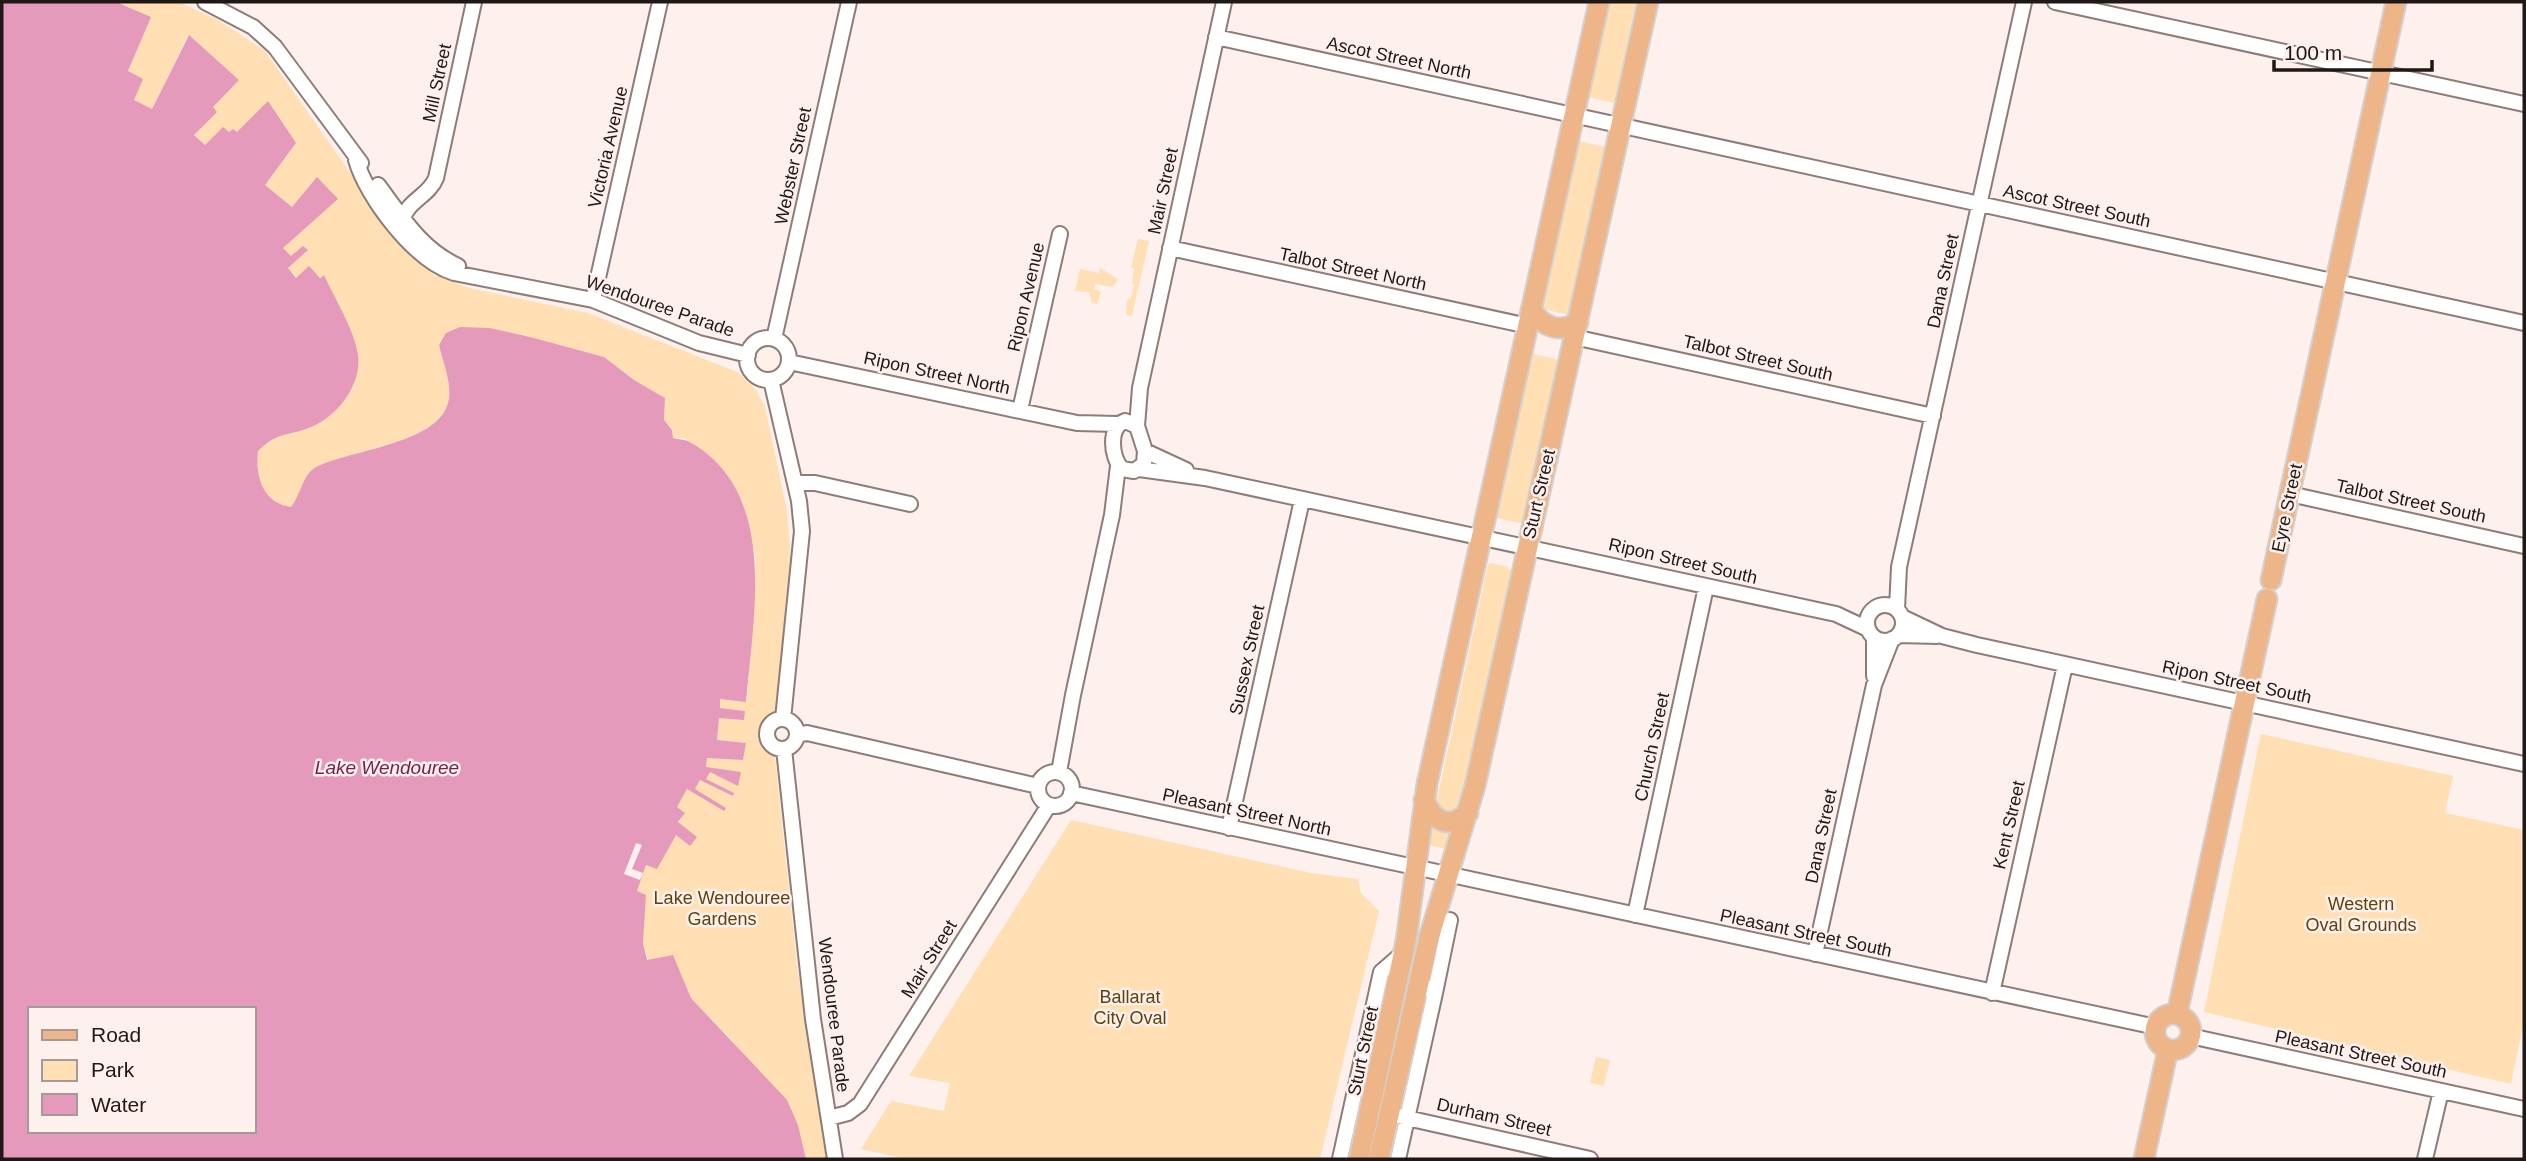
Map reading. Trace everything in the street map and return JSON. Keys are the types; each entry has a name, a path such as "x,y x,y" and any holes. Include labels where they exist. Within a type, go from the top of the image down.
{"main road":[{"name":"Sturt Street","path":"1359,1159 1404,952 1424,800 1599,2"},
{"name":"Sturt Street","path":"1379,1159 1398,1116 1448,875 1468,813 1648,2"},
{"name":"Eyre Street","path":"2177,1014 2396,2"},
{"path":"1528,326 1546,336 1574,337"},
{"path":"1528,326 1548,327 1574,337"},
{"path":"1424,800 1431,815 1443,822 1458,821 1468,813"},
{"path":"2177,1014 2188,1023 2190,1036 2182,1047 2168,1049 2157,1041 2155,1027 2164,1016 2177,1014"},
{"path":"2144,1159 2168,1049"}],"street":[{"name":"Wendouree Parade","path":"205,2 253,27 269,40 396,215 433,252 477,275 593,300 699,343 748,355"},
{"name":"Mill Street","path":"396,215 430,190 438,172 474,2"},
{"name":"Victoria Avenue","path":"593,300 660,2"},
{"name":"Webster Street","path":"774,339 849,2"},
{"name":"Mair Street","path":"1137,426 1140,388 1224,2"},
{"name":"Dana Street","path":"1900,613 1899,568 2024,2"},
{"path":"2055,2 2524,104"},
{"name":"Ascot Street North","path":"1216,37 1621,126"},
{"name":"Ascot Street South","path":"1621,126 2524,324"},
{"name":"Ripon Avenue","path":"1020,410 1060,234"},
{"name":"Talbot Street North","path":"1170,248 1528,326"},
{"name":"Talbot Street South","path":"1574,337 1933,416"},
{"path":"774,339 787,350 789,362 783,373 771,380 754,374 748,355 760,340 774,339"},
{"name":"Ripon Street North","path":"789,362 1077,422 1130,421 1137,426"},
{"path":"771,380 795,483 801,549 783,719"},
{"name":"Mair Street","path":"1118,466 1114,440 1119,423 1140,388"},
{"name":"Ripon Street North","path":"1077,422 1114,440"},
{"path":"1112,515 1146,452 1137,426"},
{"path":"1146,452 1205,478"},
{"path":"1059,772 1112,515 1118,466 1205,478 1481,539"},
{"path":"795,483 815,483 910,504"},
{"name":"Talbot Street South","path":"2290,494 2524,546"},
{"name":"Sussex Street","path":"1229,828 1302,500"},
{"name":"Ripon Street South","path":"1481,539 1836,614 1871,634"},
{"name":"Dana Street","path":"1876,608 1899,568"},
{"name":"Church Street","path":"1635,915 1706,587"},
{"path":"1836,614 1876,608 1900,613 1903,627 1895,637 1883,641 1871,634 1867,620 1876,608"},
{"name":"Ripon Street South","path":"1900,613 1942,636"},
{"name":"Dana Street","path":"1871,634 1874,685"},
{"name":"Ripon Street South","path":"1895,637 1942,636 2524,764"},
{"name":"Dana Street","path":"1815,954 1874,685 1895,637"},
{"name":"Kent Street","path":"1992,993 2065,665"},
{"path":"783,719 793,724 797,735 793,744 784,749 774,748 766,735 773,721 783,719"},
{"path":"797,735 807,733 1038,786"},
{"name":"Wendouree Parade","path":"784,749 813,1019 835,1159"},
{"path":"1059,772 1069,779 1071,793 1063,804 1049,805 1040,798 1038,786 1044,775 1059,772"},
{"name":"Pleasant Street North","path":"1071,793 1448,875"},
{"name":"Mair Street","path":"829,1118 848,1113 860,1104 1049,805"},
{"name":"Pleasant Street South","path":"1448,875 2155,1027"},
{"name":"Sturt Street","path":"1426,987 1450,920"},
{"name":"Sturt Street","path":"1340,1159 1381,972 1404,952"},
{"name":"Pleasant Street South","path":"2190,1036 2524,1109"},
{"path":"2425,1159 2441,1091"},
{"name":"Sturt Street","path":"1398,1116 1398,1159"},
{"name":"Durham Street","path":"1398,1116 1590,1159"}],"green space":[{"name":"Lake Wendouree Gardens","path":"116,2 179,2 218,20 265,51 400,244 432,274 469,288 588,313 737,372 756,390 765,407 787,511 791,561 773,738 797,966 827,1159 806,1159 798,1125 730,1038 691,998 673,956 648,960 643,943 646,895 637,891 646,865 657,868 684,813 676,808 688,788 726,808 694,789 700,780 734,793 706,779 710,772 741,772 706,768 707,758 743,760 745,743 717,740 719,718 744,719 744,711 719,708 720,699 747,701 756,560 743,503 719,465 685,438 673,438 672,429 664,420 665,398 634,380 604,357 490,328 439,345 449,396 442,415 432,425 403,440 337,461 304,479 300,496 291,507 274,500 267,494 260,479 258,451 276,438 323,420 335,410 354,385 323,276 297,278 288,268 307,250 291,257 283,248 292,207 265,185 296,143 237,132 205,145 194,134 217,111 212,107 188,35 152,109 133,100 128,72 150,17"},
{"path":"1610,2 1636,2 1614,103 1589,97"},
{"path":"1579,141 1605,147 1569,315 1543,309"},
{"path":"1138,239 1149,241 1132,316 1126,315 1127,300 1131,298 1134,285 1134,269 1131,267"},
{"path":"1100,268 1118,279 1113,287 1095,284 1094,289 1101,292 1097,304 1092,303 1089,292 1075,291 1080,269 1099,273"},
{"path":"1533,354 1560,360 1524,524 1497,518"},
{"path":"1488,564 1508,567 1511,571 1459,806 1456,812 1444,814 1436,804"},
{"name":"Western Oval Grounds","path":"2261,734 2453,776 2445,813 2524,830 2524,1021 2511,1084 2204,1012"},
{"path":"1428,818 1458,825 1450,850 1426,844"},
{"name":"Ballarat City Oval","path":"1071,820 1311,873 1358,879 1361,893 1379,911 1320,1159 907,1159 861,1149 891,1101 944,1111 950,1083 909,1076"},
{"path":"1596,1057 1610,1060 1604,1086 1590,1083"}],"water":[{"name":"Lake Wendouree","path":"2,2 116,2 151,17 128,71 143,79 134,100 152,109 189,35 239,80 213,107 217,112 194,135 205,145 223,127 229,132 233,129 237,132 268,101 296,143 265,185 292,207 317,177 338,199 283,248 291,256 303,246 308,250 288,268 296,278 309,266 320,278 324,275 349,325 356,346 356,377 339,407 321,422 278,437 258,451 258,470 263,487 267,494 281,505 291,507 308,475 316,467 410,437 428,428 441,417 448,403 449,389 439,345 446,333 460,327 490,328 604,357 634,380 665,398 664,420 672,430 673,438 688,441 717,463 737,491 749,523 754,558 753,632 746,702 720,699 720,708 745,711 744,720 719,718 717,740 746,743 743,760 707,758 706,767 741,772 738,786 710,772 706,779 734,793 733,796 700,780 695,789 726,808 724,811 687,789 677,807 685,813 678,822 697,837 690,846 676,835 657,869 646,865 637,891 646,895 643,943 647,960 673,955 691,998 787,1100 798,1125 806,1159 2,1159"}],"pier":[{"path":"636,843 642,845 632,869 643,873 640,880 624,874"}]}
